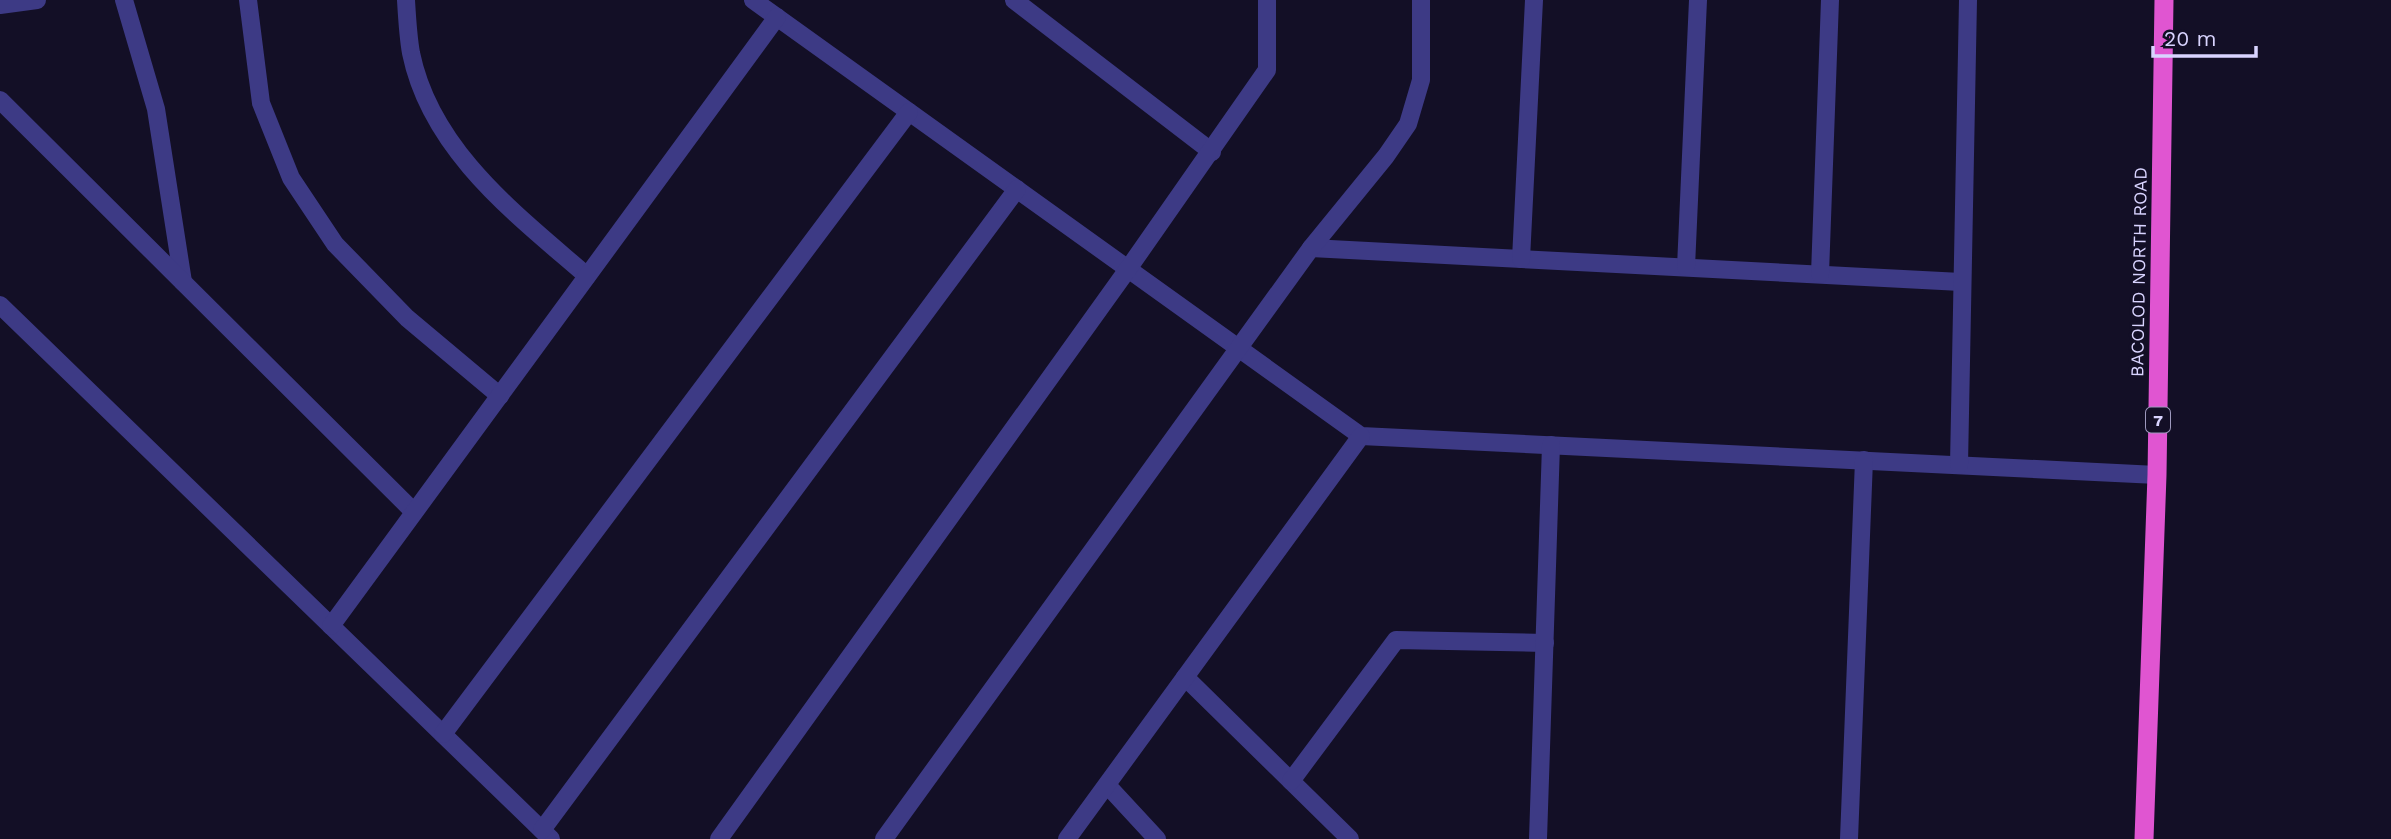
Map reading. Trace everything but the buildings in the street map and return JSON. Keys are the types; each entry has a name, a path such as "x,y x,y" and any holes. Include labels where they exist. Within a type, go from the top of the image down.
{"highway":[{"name":"BACOLOD NORTH ROAD","path":"2144,839 2157,475 2164,0"}],"street":[{"path":"0,5 37,0"},
{"path":"124,0 156,109 183,282"},
{"path":"248,0 261,103 291,177 335,244 407,318 500,396"},
{"path":"406,0 411,54 428,103 466,163 514,212 587,276"},
{"path":"753,0 1361,436 2157,475"},
{"path":"1014,0 1212,152"},
{"path":"884,839 1311,248 1386,156 1408,124 1421,79 1421,0"},
{"path":"1521,259 1534,0"},
{"path":"1686,267 1698,0"},
{"path":"1820,274 1830,0"},
{"path":"1959,465 1968,0"},
{"path":"719,839 1212,152 1267,70 1263,3"},
{"path":"331,626 777,17"},
{"path":"0,100 414,512"},
{"path":"443,734 909,112"},
{"path":"0,304 546,834 1017,189"},
{"path":"1311,248 1961,282"},
{"path":"1067,839 1361,436"},
{"path":"1538,839 1551,445"},
{"path":"1849,839 1864,460"},
{"path":"1291,781 1396,640 1545,643"},
{"path":"1185,677 1350,839"},
{"path":"1107,785 1157,839"}]}
